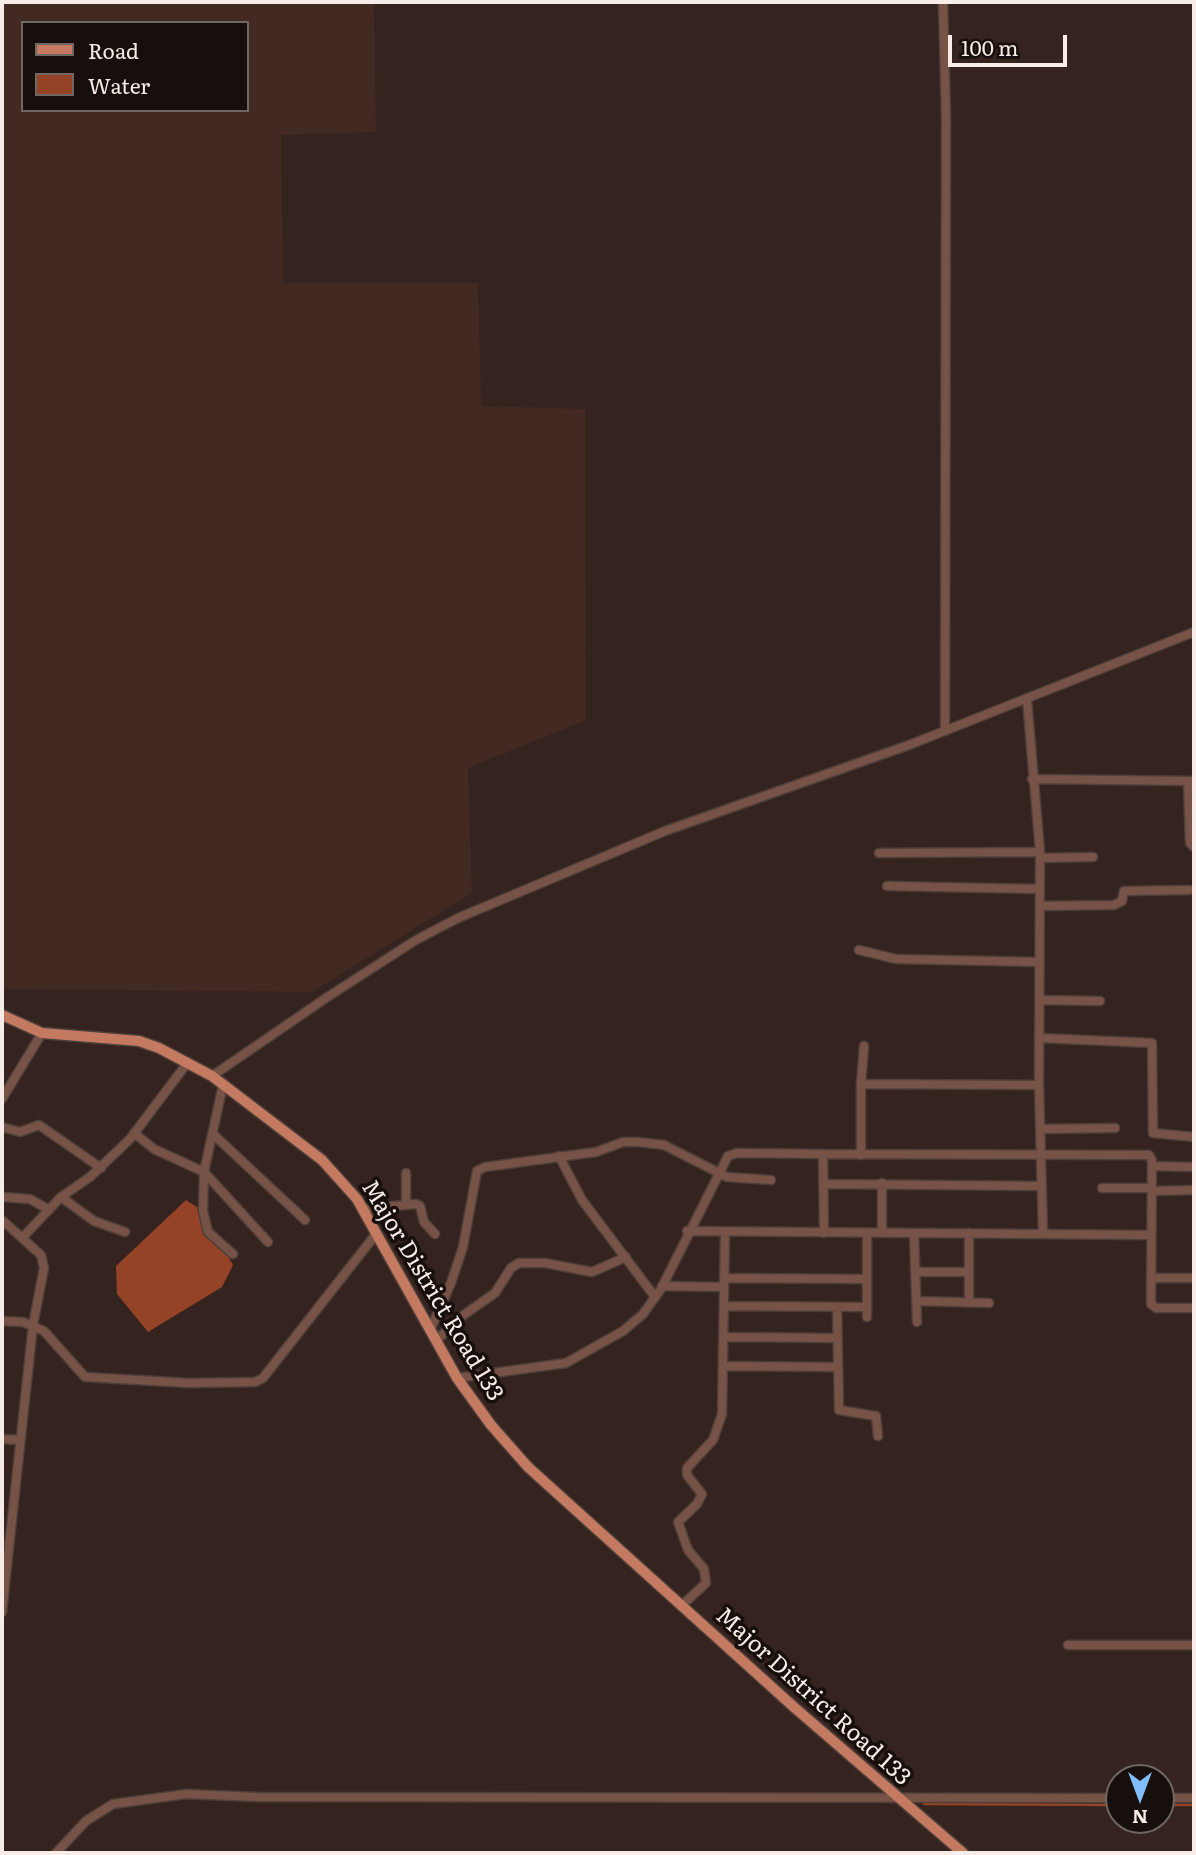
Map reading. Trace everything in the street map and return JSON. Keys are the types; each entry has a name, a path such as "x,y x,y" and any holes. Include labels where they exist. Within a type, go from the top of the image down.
{"main road":[{"name":"Major District Road 133","path":"2,1016 42,1033 143,1042 188,1062 212,1076 322,1160 351,1191 457,1378 491,1425 528,1467 681,1606 963,1853"}],"street":[{"path":"943,2 946,116 945,731"},
{"path":"212,1076 416,940 458,918 664,831 945,731 1194,632"},
{"path":"1027,699 1032,779 1039,811 1039,1085 1043,1234"},
{"path":"1032,779 1191,780 1190,843 1194,847"},
{"path":"879,853 1093,857"},
{"path":"887,886 1040,889"},
{"path":"1040,906 1114,905 1122,901 1124,891 1189,890"},
{"path":"859,950 896,959 1039,962"},
{"path":"1039,1000 1100,1001"},
{"path":"2,1099 42,1033"},
{"path":"1040,1038 1153,1043 1153,1133 1194,1137"},
{"path":"861,1154 864,1046"},
{"path":"22,1238 61,1197 101,1168 134,1133 188,1062"},
{"path":"861,1084 1039,1085"},
{"path":"223,1085 204,1172 205,1224 208,1232 233,1254"},
{"path":"2,1126 20,1132 39,1125 101,1168"},
{"path":"1040,1129 1115,1128"},
{"path":"134,1133 154,1149 204,1172 268,1242"},
{"path":"213,1134 305,1220"},
{"path":"430,1330 452,1283 463,1247 477,1171 485,1167 596,1152 623,1142 638,1142 664,1146 734,1179 771,1180"},
{"path":"457,1378 566,1363 623,1331 643,1314 655,1297 717,1173 728,1156 737,1153 1149,1155 1152,1158 1153,1307 1194,1308"},
{"path":"823,1154 824,1233"},
{"path":"559,1156 582,1199 655,1297"},
{"path":"1152,1166 1194,1167"},
{"path":"406,1173 407,1204"},
{"path":"882,1183 883,1233"},
{"path":"823,1184 1041,1186"},
{"path":"1102,1188 1194,1191"},
{"path":"2,1197 30,1199 49,1210"},
{"path":"61,1197 94,1221 125,1232"},
{"path":"362,1209 407,1204 420,1206 424,1223 435,1234"},
{"path":"2,1220 44,1260 33,1325 13,1515 6,1544 2,1612"},
{"path":"687,1231 1151,1235"},
{"path":"681,1606 706,1583 704,1569 688,1550 678,1522 697,1504 702,1494 687,1475 687,1468 713,1440 719,1427 726,1232"},
{"path":"867,1233 867,1317"},
{"path":"914,1233 917,1322"},
{"path":"969,1233 969,1302"},
{"path":"2,1321 33,1325 44,1331 85,1377 174,1383 255,1382 272,1367 376,1234"},
{"path":"436,1341 458,1319 495,1293 511,1268 519,1263 545,1263 592,1272 626,1257"},
{"path":"916,1272 968,1272"},
{"path":"1151,1278 1194,1278"},
{"path":"662,1286 867,1279"},
{"path":"916,1301 989,1303"},
{"path":"724,1306 867,1307"},
{"path":"837,1307 839,1410 876,1416 878,1436"},
{"path":"724,1337 837,1338"},
{"path":"723,1366 837,1367"},
{"path":"2,1439 20,1440"},
{"path":"2,1515 13,1515"},
{"path":"1068,1645 1194,1645"},
{"path":"56,1853 86,1821 113,1804 186,1794 257,1797 1105,1798"},
{"path":"1175,1798 1194,1798"}],"shaded area":[{"path":"2,2 374,2 376,132 281,135 283,283 478,283 481,406 585,409 586,720 468,768 472,893 312,992 2,989"}],"water":[{"path":"186,1200 203,1211 233,1265 222,1287 148,1332 117,1294 116,1266"}],"waterway":[{"path":"924,1804 1105,1805"},
{"path":"1175,1805 1194,1805"}]}
